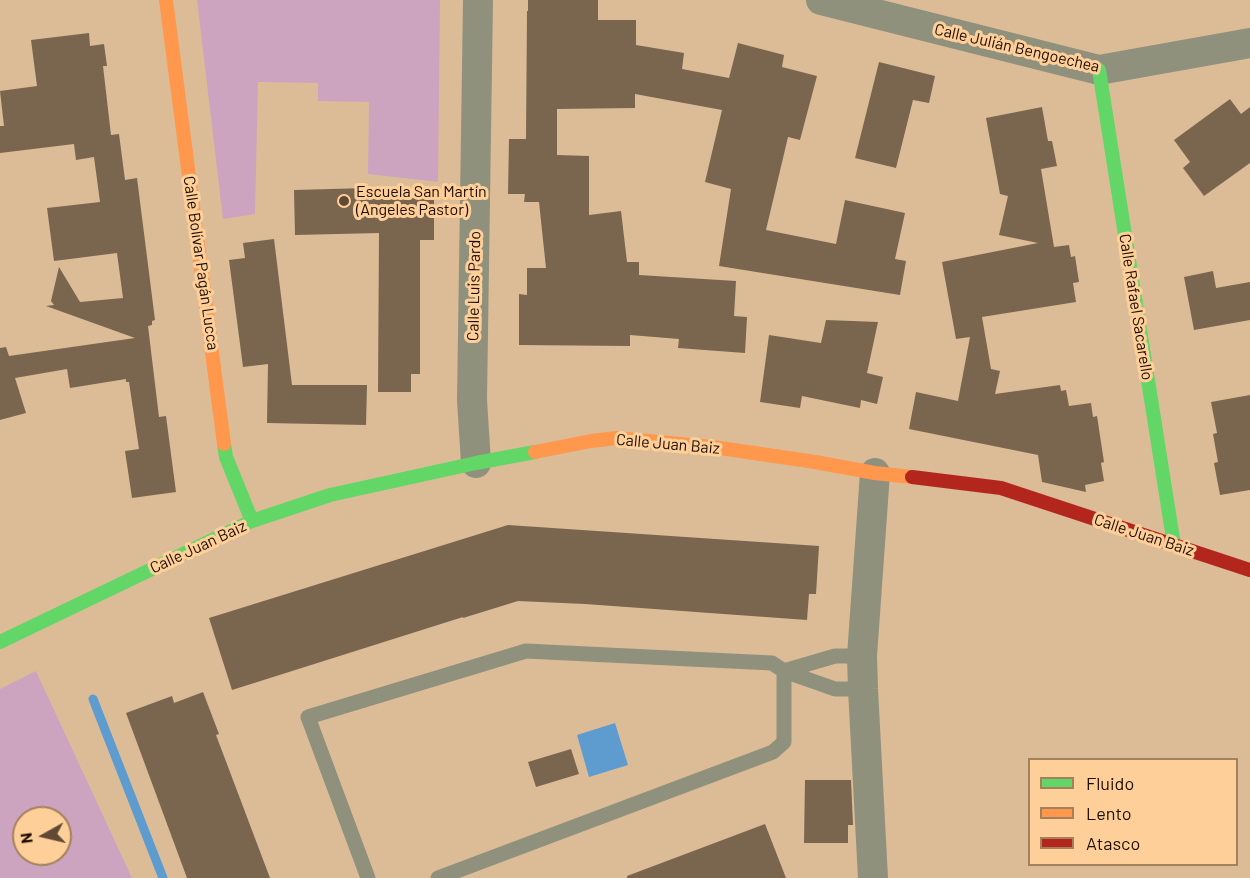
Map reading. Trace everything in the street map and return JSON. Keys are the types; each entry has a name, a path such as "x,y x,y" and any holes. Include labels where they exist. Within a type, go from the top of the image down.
{"street":[{"name":"Calle Bolívar Pagán Lucca","path":"166,0 226,458 252,521"},
{"name":"Calle Luis Pardo","path":"476,463 472,400 478,0"},
{"name":"Calle Julián Bengoechea","path":"821,0 1099,70 1250,43"},
{"name":"Calle Rafael Sacarello","path":"1099,70 1174,545"},
{"name":"Calle Juan Baiz","path":"0,642 252,521 330,495 476,463 616,438 724,449 875,473 1001,488 1250,570"},
{"path":"873,878 862,656 875,473"}],"lane":[{"path":"368,878 308,717 526,651 772,663 784,670 835,689 862,689"},
{"path":"784,670 835,656 862,656"},
{"path":"438,878 773,752 784,742 784,670"}],"shaded area":[{"path":"197,0 440,0 438,182 368,174 369,102 318,101 318,83 258,82 255,214 223,219"},
{"path":"36,671 132,878 0,878 0,689"}],"water":[{"path":"615,723 628,765 589,777 577,735"}],"building":[{"path":"528,0 598,0 598,20 636,20 636,45 684,53 682,69 729,78 738,43 784,55 782,67 817,76 800,140 788,137 766,230 836,244 845,200 905,213 895,259 906,261 900,295 719,266 731,189 705,182 722,110 635,94 635,108 557,109 557,155 589,156 589,215 621,211 627,262 639,262 639,275 736,281 734,316 747,317 745,353 678,348 679,339 630,335 630,346 519,345 519,294 527,295 527,268 546,268 539,202 524,202 525,194 508,194 509,139 526,139"},
{"path":"89,33 90,46 104,44 107,66 103,66 111,135 119,134 125,180 137,178 155,320 152,321 152,325 148,326 159,417 166,416 176,492 132,498 125,451 139,449 129,382 126,382 126,379 70,388 67,369 15,378 26,413 0,420 0,348 6,347 9,356 135,338 46,306 54,305 51,301 59,267 80,302 123,298 117,253 54,261 47,208 100,202 94,157 76,160 74,144 0,153 0,126 4,126 0,91 37,86 31,40"},
{"path":"879,62 935,76 929,103 913,100 896,168 855,158"},
{"path":"1230,99 1241,114 1250,107 1250,163 1204,196 1183,168 1190,162 1174,140"},
{"path":"1042,107 1048,141 1052,141 1057,166 1041,169 1054,247 1069,245 1071,257 1075,256 1079,282 1073,283 1076,302 982,317 991,369 1000,371 995,394 1060,385 1061,391 1066,390 1069,406 1091,403 1093,417 1097,416 1104,462 1101,463 1104,481 1085,485 1086,492 1042,482 1038,455 909,429 916,392 958,401 970,337 956,339 942,262 1038,243 999,235 1008,196 1000,194 986,118"},
{"path":"368,188 368,198 434,198 434,240 420,240 420,374 411,374 411,392 378,392 379,233 295,235 294,190"},
{"path":"274,239 292,385 367,385 366,425 267,423 268,364 243,367 229,260 245,258 243,243"},
{"path":"1213,271 1216,288 1250,282 1250,320 1194,330 1184,277"},
{"path":"826,320 878,322 867,373 883,377 877,404 861,400 860,408 802,396 800,408 760,402 769,335 821,343"},
{"path":"1250,395 1250,490 1220,495 1214,463 1218,462 1213,434 1217,433 1211,402"},
{"path":"508,525 819,546 816,594 809,594 807,620 518,601 232,690 209,618"},
{"path":"203,692 219,734 216,735 270,878 187,878 126,713 172,696 174,703"},
{"path":"571,749 579,774 536,787 528,762"},
{"path":"805,780 851,780 853,825 848,825 848,843 804,843"},
{"path":"765,824 786,878 627,878 627,876"}],"waterway":[{"path":"93,699 163,878"}],"traffic: fast":[{"path":"1099,70 1174,545"},
{"path":"224,444 226,457 252,521"},
{"path":"0,642 252,521 330,495 535,452"}],"traffic: slow":[{"path":"166,0 224,444"},
{"path":"535,452 616,438 713,447 912,477"}],"traffic: jam":[{"path":"912,477 1001,488 1250,570"}],"place":[{"name":"Escuela San Martín (Angeles Pastor)","path":"344,201"}]}
